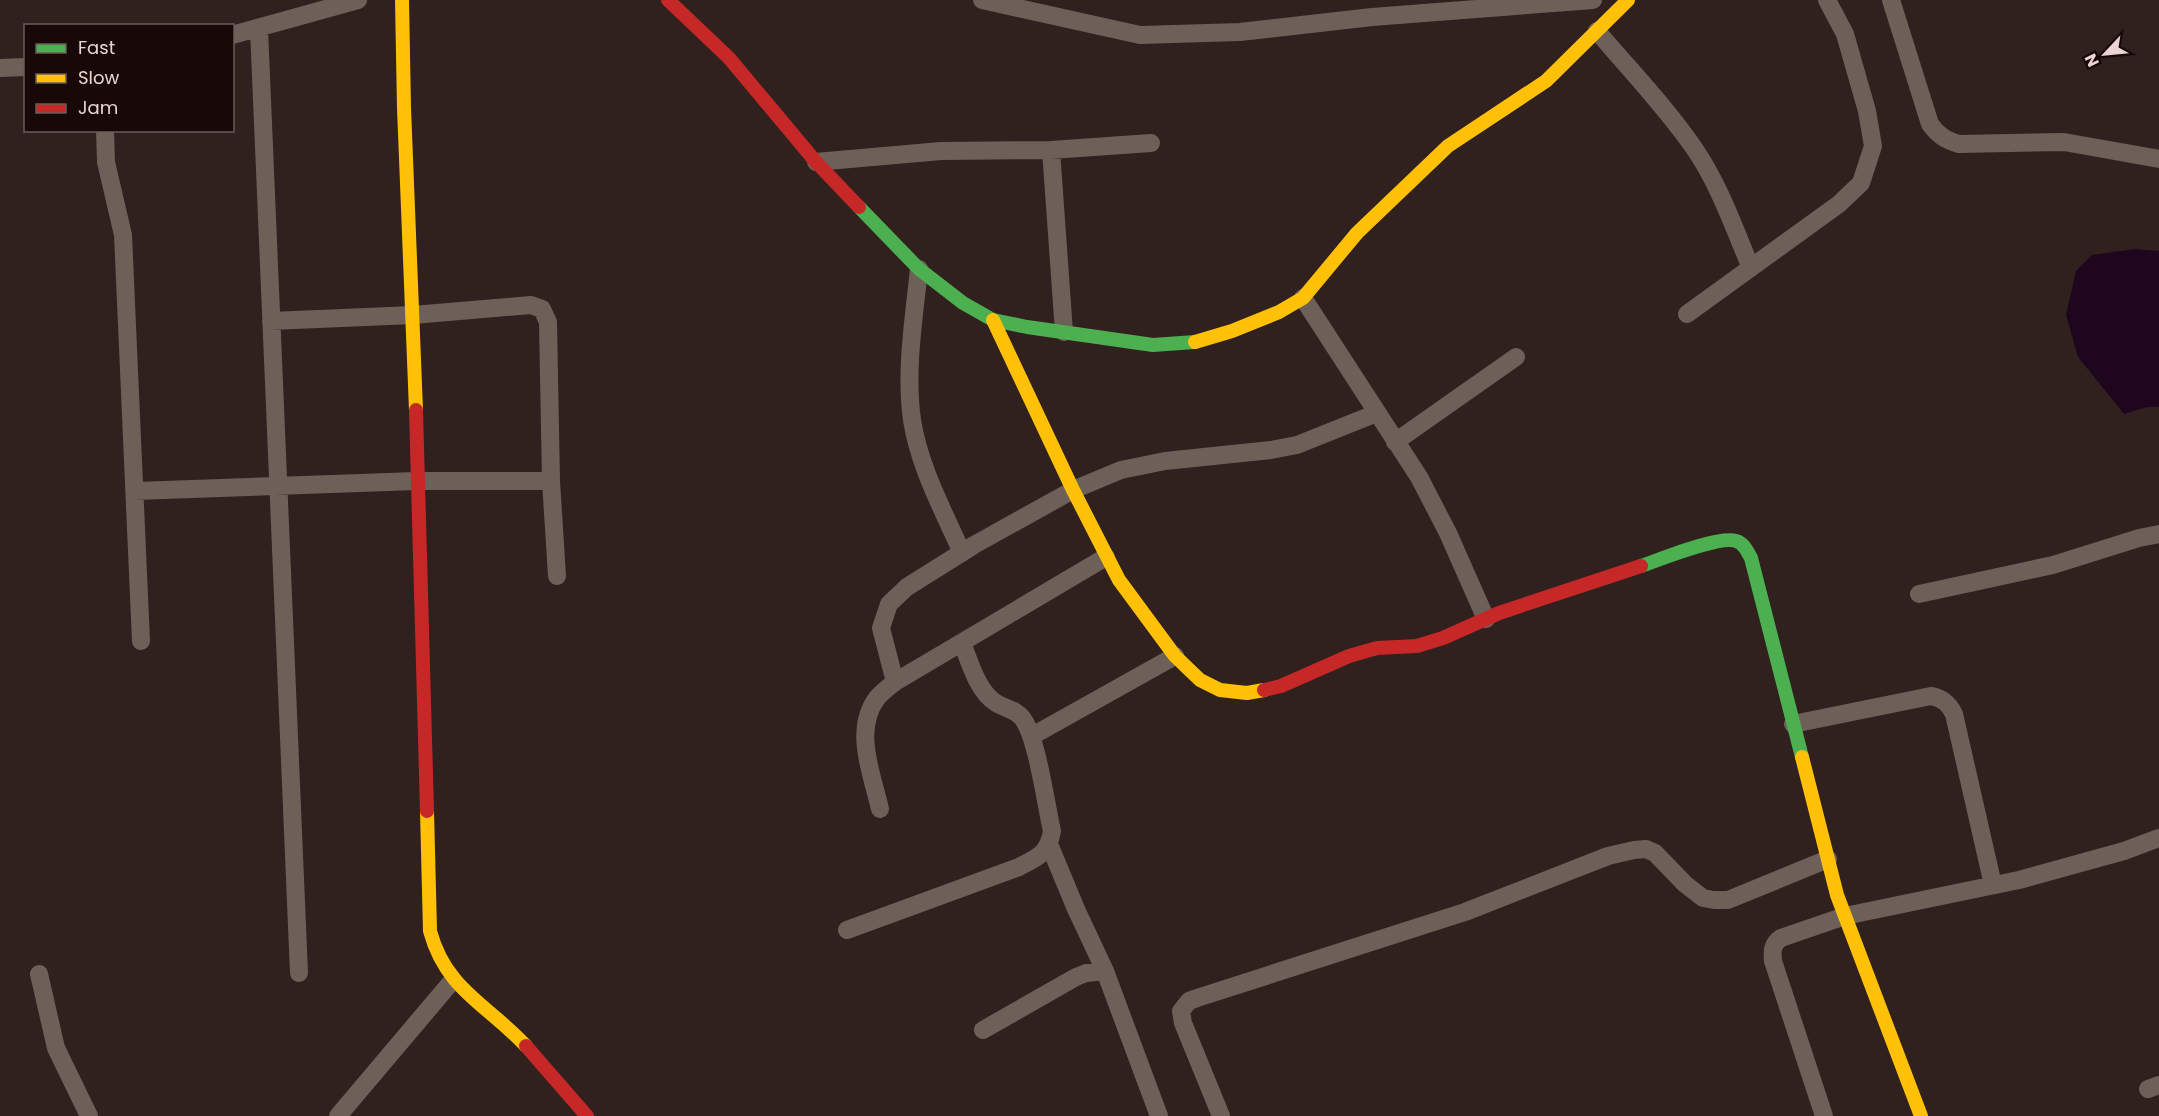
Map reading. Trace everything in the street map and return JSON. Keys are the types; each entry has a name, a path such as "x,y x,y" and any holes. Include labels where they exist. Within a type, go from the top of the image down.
{"street":[{"path":"234,35 358,0"},
{"path":"402,0 430,931 435,950 453,980 523,1043 587,1116"},
{"path":"668,0 729,58 816,162 919,269 963,303 993,320 1153,345 1192,343 1232,331 1280,312 1303,298 1358,233 1448,146 1546,81 1628,0"},
{"path":"982,0 1140,35 1240,32 1372,17 1593,0"},
{"path":"1687,314 1839,204 1861,183 1873,146 1867,111 1845,34 1827,0"},
{"path":"1891,0 1930,124 1937,134 1948,141 1959,144 2064,142 2159,159"},
{"path":"259,29 299,973"},
{"path":"1597,31 1695,149 1719,193 1751,268"},
{"path":"0,68 24,67"},
{"path":"105,132 106,162 123,235 141,641"},
{"path":"816,162 941,151 1051,150 1151,143"},
{"path":"1051,150 1064,332"},
{"path":"919,269 909,368 912,420 925,467 962,553"},
{"path":"1303,298 1419,477 1448,533 1486,619"},
{"path":"271,321 413,315 531,305 542,309 548,322 551,481 557,576"},
{"path":"993,320 1073,490 1106,557 1125,589 1174,656 1200,680 1220,690 1247,693 1281,686 1349,656 1377,648 1417,646 1443,638 1486,619 1713,542 1730,539 1739,541 1746,547 1751,558 1828,859 1845,916 1921,1116"},
{"path":"1395,442 1516,357"},
{"path":"895,682 881,628 889,604 907,587 1073,490 1121,470 1165,460 1271,450 1297,444 1377,413"},
{"path":"135,491 416,480 551,481"},
{"path":"1919,594 2053,566 2139,538 2159,534"},
{"path":"880,809 865,743 871,708 878,696 895,682 1106,557"},
{"path":"847,930 1019,867 1041,855 1049,844 1052,831 1032,736 1024,720 1016,711 995,702 988,695 976,679 962,643"},
{"path":"1032,736 1174,656"},
{"path":"1793,724 1931,696 1949,704 1954,714 1993,885"},
{"path":"1824,1116 1773,961 1772,951 1775,943 1781,938 1845,916 1993,885 2113,854 2159,838"},
{"path":"1049,844 1076,909 1106,971 1159,1116"},
{"path":"1221,1116 1183,1023 1181,1011 1189,1001 1455,915 1608,856 1634,850 1646,849 1655,853 1684,884 1703,898 1714,900 1728,900 1828,859"},
{"path":"982,1030 1076,977 1086,973 1106,971"},
{"path":"39,974 58,1054 89,1116"},
{"path":"338,1116 453,980"}],"shaded area":[{"path":"2135,249 2159,251 2159,407 2147,407 2124,414 2078,357 2066,315 2076,271 2092,255"}],"traffic: fast":[{"path":"859,207 919,269 963,303 993,320 1153,345 1195,342"},
{"path":"1641,566 1717,542 1728,540 1743,545 1751,558 1802,757"}],"traffic: slow":[{"path":"402,0 416,410"},
{"path":"1195,342 1232,331 1279,312 1303,298 1357,233 1448,146 1546,81 1628,0"},
{"path":"993,320 1073,490 1119,580 1175,656 1200,680 1220,690 1247,693 1264,690"},
{"path":"1802,757 1837,895 1921,1116"},
{"path":"427,811 430,931 437,951 446,968 469,995 526,1046"}],"traffic: jam":[{"path":"668,0 729,58 816,162 859,207"},
{"path":"416,410 427,811"},
{"path":"1264,690 1281,686 1349,656 1377,648 1417,646 1443,638 1499,613 1641,566"},
{"path":"526,1046 587,1116"}]}
